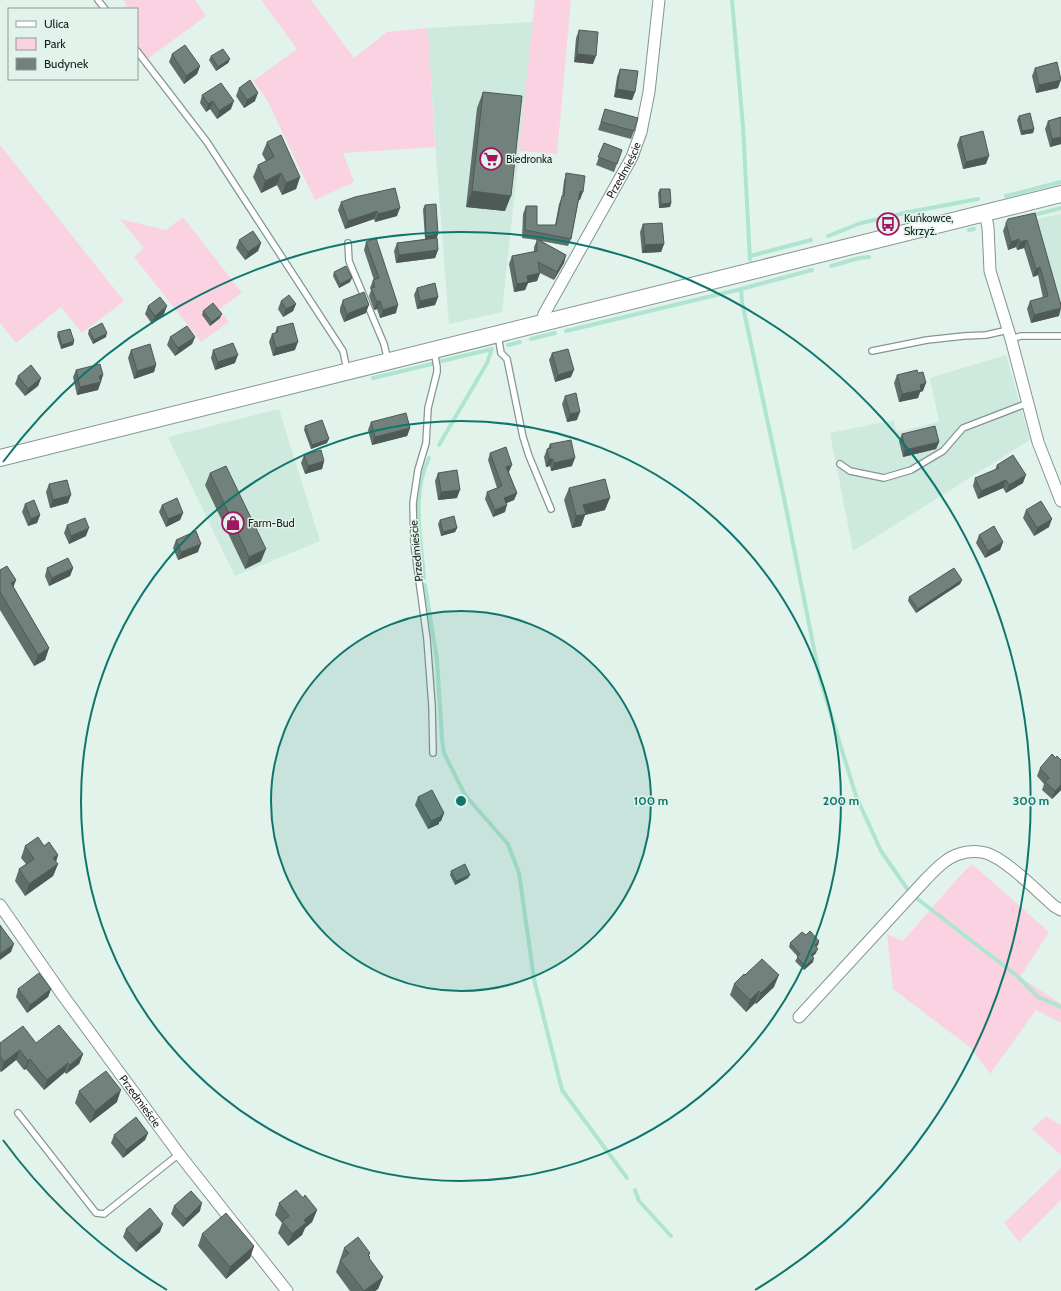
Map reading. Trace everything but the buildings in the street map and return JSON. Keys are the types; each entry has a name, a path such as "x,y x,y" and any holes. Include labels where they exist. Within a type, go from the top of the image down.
{"main road":[{"path":"0,458 1061,194"}],"street":[{"name":"Przedmieście","path":"541,324 544,314 632,157 642,132 649,92 659,0"},
{"path":"984,213 988,228 990,270 1010,334 1038,442 1061,501"},
{"path":"799,1017 927,878 948,859 958,854 976,852 986,853 995,857 1054,906 1061,910"},
{"name":"Przedmieście","path":"0,905 64,997 179,1154 287,1291"}],"lane":[{"path":"98,0 104,8"},
{"path":"138,52 207,142 249,204 343,351 348,372"},
{"path":"348,243 349,261 384,344 389,362"},
{"path":"872,350 927,340 964,336 1010,334 1021,336 1061,336"},
{"path":"498,335 501,353 507,359 523,438 529,456 552,509"},
{"name":"Przedmieście","path":"433,753 432,706 428,654 414,544 413,503 418,470 426,443 428,408 437,372 434,351"},
{"path":"840,464 850,471 884,478 911,470 943,451 962,428 1028,403"},
{"path":"18,1113 96,1213 104,1214 179,1154"}],"shaded area":[{"path":"533,22 502,312 449,324 428,28"},
{"path":"1061,214 1061,319 1032,220"},
{"path":"1006,355 1030,440 853,551 830,433 894,420 897,432 939,422 930,378"},
{"path":"279,409 320,541 235,576 168,437"}],"green space":[{"path":"123,0 195,0 206,16 142,63 138,57 138,8 122,8 127,5"},
{"path":"261,0 311,0 354,58 387,32 428,28 435,147 343,153 354,182 315,200 267,100 253,81 297,49"},
{"path":"535,0 571,0 557,154 519,151"},
{"path":"0,145 124,301 82,333 61,307 16,343 0,323"},
{"path":"183,217 242,293 219,309 229,322 201,342 134,257 144,248 120,219 166,230"},
{"path":"972,864 1049,932 1020,977 1061,1004 1061,1023 1036,1010 990,1074 971,1048 893,989 887,934 903,941"},
{"path":"1046,1116 1061,1125 1061,1155 1032,1129"},
{"path":"1061,1168 1061,1200 1019,1242 1004,1223"}],"waterway":[{"path":"732,0 743,127 750,260"},
{"path":"1006,196 1061,182"},
{"path":"828,236 861,223 978,199"},
{"path":"1030,216 1061,208"},
{"path":"969,230 974,229"},
{"path":"750,256 811,240"},
{"path":"831,266 859,258 869,257"},
{"path":"812,270 741,289 742,302 784,498 820,679 856,796 881,851 908,890"},
{"path":"566,331 741,289"},
{"path":"531,339 555,333"},
{"path":"508,345 520,342"},
{"path":"442,361 492,349"},
{"path":"439,445 487,363 492,349"},
{"path":"373,378 432,364"},
{"path":"424,578 419,502 423,472 429,458"},
{"path":"425,585 437,660 444,753 465,795 508,844 519,873 534,979 562,1090 627,1178"},
{"path":"915,897 1016,975 1038,997 1061,1007"},
{"path":"635,1190 639,1201 671,1236"}],"place":[{"name":"Biedronka","path":"491,159"},
{"name":"Kuńkowce, Skrzyż.","path":"888,224"},
{"name":"Farm-Bud","path":"233,523"}]}
